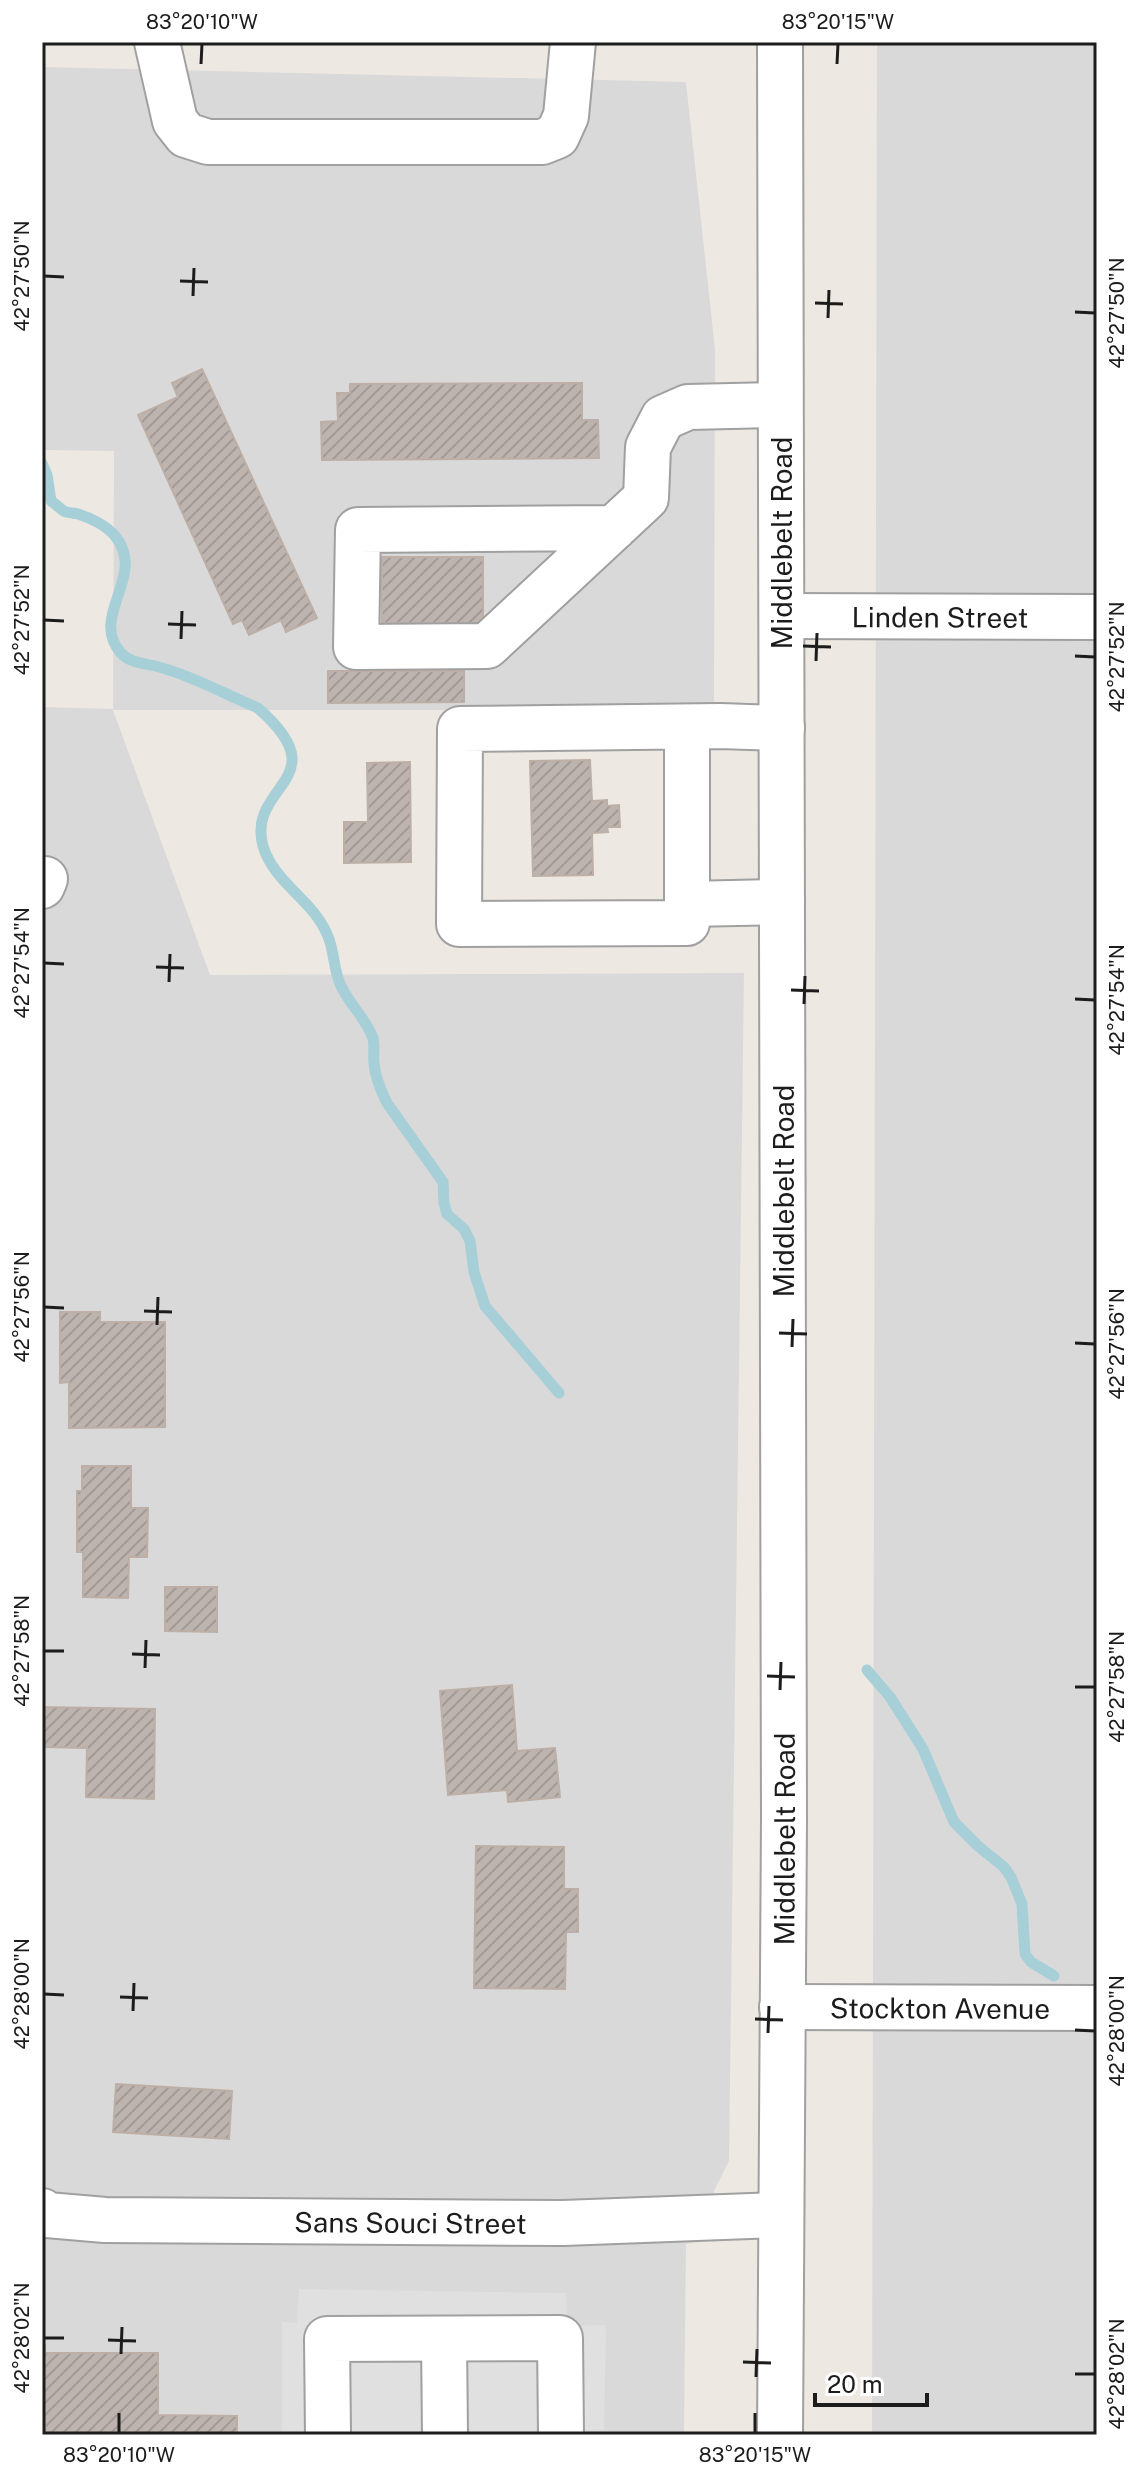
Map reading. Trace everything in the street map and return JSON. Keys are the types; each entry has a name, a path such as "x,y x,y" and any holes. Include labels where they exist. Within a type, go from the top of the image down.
{"street":[{"path":"157,42 175,121 186,135 208,142 542,142 557,136 566,116 573,42"},
{"name":"Middlebelt Road","path":"780,42 784,1819 780,2435"},
{"path":"614,528 358,530 356,647 487,646 614,528 646,498 648,447 663,418 688,407 780,405"},
{"name":"Linden Street","path":"782,616 1097,617"},
{"path":"687,727 687,923 459,924 460,729 687,727 782,728"},
{"path":"687,904 782,902"},
{"name":"Stockton Avenue","path":"782,2007 1097,2008"},
{"name":"Sans Souci Street","path":"44,2215 105,2220 563,2223 780,2215"},
{"path":"328,2435 327,2339 560,2338 561,2435"},
{"path":"444,2339 445,2435"}],"shaded area":[{"path":"877,42 1097,42 1097,2435 872,2435"},
{"path":"42,67 686,82 715,349 714,710 113,710 210,975 744,973 729,2161 714,2191 704,2241 686,2244 684,2435 42,2435 42,707 113,709 114,451 42,450"},
{"path":"299,2289 566,2293 567,2320 572,2326 606,2325 604,2430 573,2431 572,2435 282,2435 282,2322 297,2323"}],"building":[{"path":"202,369 317,618 286,632 281,620 249,635 242,620 233,624 138,415 178,397 172,383"},
{"path":"582,383 582,420 598,420 599,458 322,460 321,422 338,421 337,393 350,393 350,384"},
{"path":"382,557 483,557 483,623 382,623"},
{"path":"328,671 464,671 464,702 328,703"},
{"path":"590,760 592,801 607,800 607,806 619,805 620,827 607,827 608,832 592,833 593,875 533,876 530,761"},
{"path":"410,762 411,862 344,863 344,822 368,822 367,763"},
{"path":"60,1312 100,1312 100,1322 165,1322 165,1427 69,1428 69,1382 60,1383"},
{"path":"82,1466 131,1466 131,1508 148,1508 147,1557 129,1557 128,1598 83,1597 83,1552 77,1552 77,1491 82,1491"},
{"path":"165,1587 217,1587 217,1632 165,1631"},
{"path":"512,1685 517,1751 555,1748 560,1797 508,1802 507,1790 448,1795 440,1691"},
{"path":"42,1707 155,1709 154,1799 86,1797 87,1748 42,1747"},
{"path":"476,1846 564,1847 564,1889 578,1889 578,1932 566,1932 565,1989 474,1988"},
{"path":"116,2084 232,2091 229,2139 113,2132"},
{"path":"42,2345 45,2345 45,2353 158,2353 158,2415 237,2416 237,2435 46,2434 45,2426 42,2426"}],"waterway":[{"path":"42,463 51,501 66,512 103,526 115,536 123,551 123,581 111,625 113,639 121,653 132,661 182,674 258,708 281,732 291,751 291,767 267,808 261,825 268,859 312,911 327,934 341,986 373,1038 375,1068 387,1103 443,1182 447,1214 464,1229 470,1241 474,1272 485,1306 559,1393"},
{"path":"867,1670 890,1697 923,1749 954,1822 1011,1877 1022,1904 1025,1954 1031,1962 1054,1976"}]}
